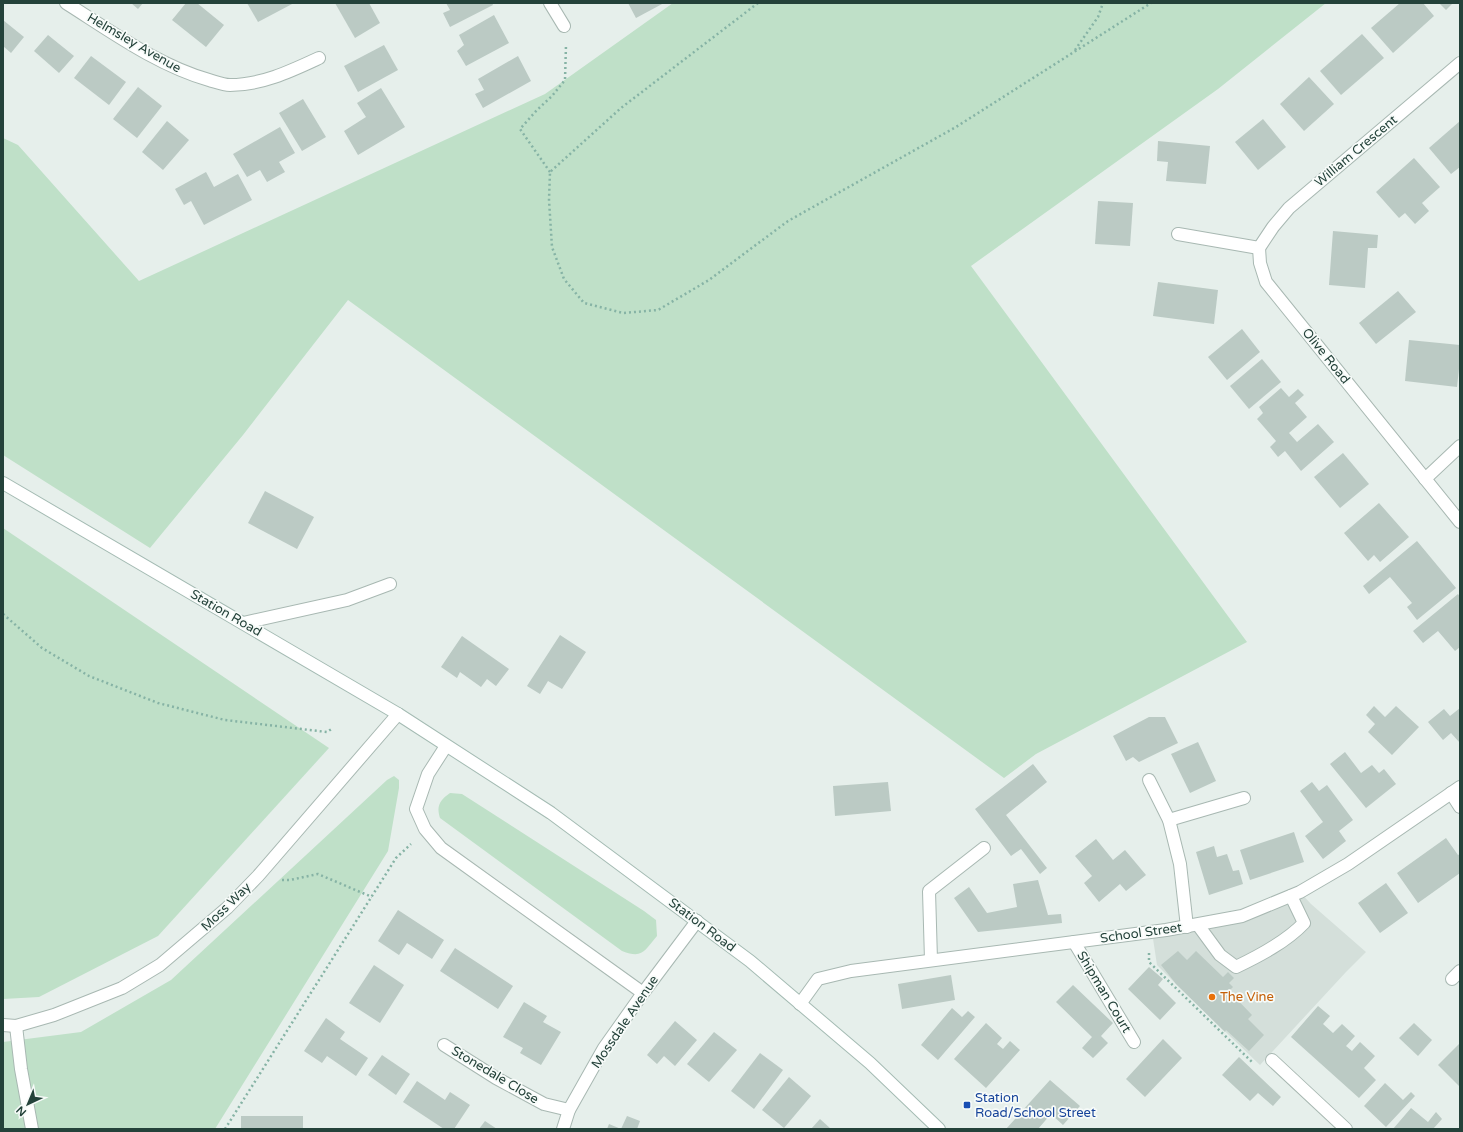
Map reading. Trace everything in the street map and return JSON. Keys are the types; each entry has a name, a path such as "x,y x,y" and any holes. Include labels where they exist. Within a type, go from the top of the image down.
{"street":[{"name":"Helmsley Avenue","path":"66,3 146,52 188,74 228,85 254,83 268,79 288,73 319,58"},
{"path":"550,3 564,26"},
{"name":"William Crescent","path":"1259,248 1273,227 1289,208 1460,63"},
{"path":"1178,234 1259,248"},
{"name":"Olive Road","path":"1259,248 1260,263 1266,282 1460,522"},
{"path":"1425,479 1460,446"},
{"name":"Station Road","path":"3,483 398,714 551,813 750,961 870,1063 939,1129"},
{"path":"243,623 347,600 390,584"},
{"name":"Moss Way","path":"3,1024 16,1026 54,1015 122,988 160,965 227,908 253,881 398,714"},
{"path":"446,746 428,774 416,809 425,829 441,848 643,993"},
{"path":"1149,780 1169,820 1180,864 1192,926 1220,955 1236,967 1251,960 1297,931 1304,923 1291,896"},
{"path":"1456,790 1460,807"},
{"name":"School Street","path":"800,1004 818,979 851,971 1192,926 1242,916 1291,896 1348,864 1456,790"},
{"path":"1169,820 1244,798"},
{"path":"931,960 929,891 984,848"},
{"name":"Mossdale Avenue","path":"563,1129 569,1110 604,1048 697,921"},
{"name":"Shipman Court","path":"1074,942 1134,1042"},
{"path":"16,1026 21,1069 32,1129"},
{"name":"Stonedale Close","path":"444,1045 496,1078 544,1104 569,1110"},
{"path":"1272,1060 1346,1129"}],"path":[{"path":"550,172 621,108 758,3"},
{"path":"1074,52 1098,17 1103,3"},
{"path":"564,26 566,50 565,80 552,96 536,110 520,129 550,172 549,200 552,247 564,279 584,302 623,313 658,310 709,280 788,221 956,127 1151,3"},
{"path":"3,614 42,648 89,676 158,703 225,720 327,732 333,728"},
{"path":"226,1129 396,858 425,829"},
{"path":"253,881 290,880 318,874 372,896"},
{"path":"1148,932 1149,962 1260,1070 1272,1060"}],"shaded area":[{"path":"1300,892 1311,904 1366,952 1260,1065 1157,965 1152,932 1187,927"}],"green space":[{"path":"673,3 1326,3 1218,89 971,266 1247,642 1036,754 1004,778 348,300 243,435 150,548 3,455 3,138 18,145 139,281 545,94"},
{"path":"3,528 329,748 158,936 39,997 3,999"},
{"path":"394,776 399,780 399,788 388,851 215,1129 3,1129 3,1042 81,1032 171,980 387,780"},
{"path":"450,793 462,794 644,911 656,920 657,936 646,949 639,954 622,951 440,818 438,810 441,801"}],"building":[{"path":"131,3 143,3 138,9"},
{"path":"186,3 197,3 224,25 206,47 172,20"},
{"path":"247,3 294,3 258,22"},
{"path":"335,3 369,3 380,23 355,38"},
{"path":"446,3 492,3 493,5 450,27 443,13 450,10"},
{"path":"628,3 664,3 636,18"},
{"path":"1400,3 1423,3 1434,16 1393,53 1371,28"},
{"path":"1439,3 1453,3 1446,10"},
{"path":"494,15 509,43 466,66 457,51 464,45 459,35"},
{"path":"3,20 24,37 11,53 3,46"},
{"path":"1362,34 1384,58 1341,95 1320,71"},
{"path":"48,35 74,56 59,73 34,51"},
{"path":"384,45 398,70 358,92 344,66"},
{"path":"91,56 126,82 109,105 74,78"},
{"path":"518,56 531,81 483,108 475,94 484,90 478,79"},
{"path":"1309,77 1334,104 1304,131 1280,104"},
{"path":"138,87 162,106 137,138 113,119"},
{"path":"381,88 405,127 358,155 344,131 366,117 357,103"},
{"path":"303,99 326,137 302,151 279,113"},
{"path":"1263,119 1286,147 1258,170 1235,142"},
{"path":"167,121 189,140 163,170 142,152"},
{"path":"1460,121 1460,167 1451,174 1429,148"},
{"path":"280,127 295,153 279,162 285,172 267,182 260,170 247,177 233,154"},
{"path":"1158,141 1210,146 1206,184 1166,181 1168,162 1157,161"},
{"path":"1414,158 1440,187 1422,203 1429,211 1415,224 1405,213 1399,218 1376,192"},
{"path":"206,172 214,187 238,174 252,200 204,225 191,201 184,205 175,189"},
{"path":"1098,201 1133,203 1130,246 1095,244"},
{"path":"1333,231 1378,235 1377,248 1368,248 1365,288 1329,285"},
{"path":"1158,282 1218,290 1214,324 1153,316"},
{"path":"1398,291 1416,312 1376,344 1359,323"},
{"path":"1242,329 1260,352 1227,380 1208,357"},
{"path":"1409,340 1460,345 1457,387 1405,381"},
{"path":"1262,359 1281,382 1249,409 1230,386"},
{"path":"1281,388 1289,397 1298,389 1304,395 1295,403 1307,417 1289,433 1297,442 1318,424 1334,442 1301,471 1285,451 1278,457 1270,447 1276,441 1257,419 1263,413 1259,407"},
{"path":"1343,453 1369,484 1340,508 1314,477"},
{"path":"265,491 314,517 297,549 248,523"},
{"path":"1379,503 1409,537 1380,562 1374,555 1368,561 1344,533"},
{"path":"1417,541 1456,588 1417,620 1407,607 1412,603 1390,577 1369,594 1363,586"},
{"path":"1458,594 1460,597 1460,647 1455,651 1438,631 1423,643 1413,631"},
{"path":"560,635 586,652 562,689 548,681 540,694 527,686"},
{"path":"462,636 509,669 496,686 487,679 481,687 460,672 457,678 441,667"},
{"path":"1374,706 1385,717 1396,706 1419,727 1392,755 1368,732 1375,724 1366,715"},
{"path":"1460,708 1460,743 1451,733 1443,740 1428,722 1444,709 1450,716"},
{"path":"1149,717 1165,717 1178,743 1139,762 1133,757 1126,761 1113,736"},
{"path":"1198,742 1216,781 1190,793 1171,754"},
{"path":"1345,752 1361,773 1372,765 1379,773 1384,769 1396,784 1366,808 1330,764"},
{"path":"1033,764 1047,782 1006,815 1047,868 1040,874 1021,849 1011,856 975,809"},
{"path":"888,782 891,811 835,816 833,786"},
{"path":"1312,782 1319,791 1327,785 1353,820 1339,831 1346,841 1323,859 1305,836 1323,822 1300,791"},
{"path":"1294,832 1304,862 1250,880 1240,850"},
{"path":"1446,838 1458,855 1460,854 1460,873 1418,903 1397,873"},
{"path":"1096,839 1113,860 1125,850 1146,875 1126,891 1120,884 1099,902 1084,883 1092,876 1075,856"},
{"path":"1214,846 1217,857 1227,854 1233,871 1239,870 1243,884 1209,895 1196,852"},
{"path":"1038,880 1048,915 1061,914 1062,923 978,932 954,898 969,887 987,913 1017,907 1013,884"},
{"path":"1386,883 1408,913 1380,933 1358,903"},
{"path":"398,910 444,940 432,959 407,943 399,955 378,941"},
{"path":"455,948 513,986 498,1009 440,971"},
{"name":"The Vine","path":"1178,951 1187,960 1196,951 1223,977 1228,972 1234,978 1229,983 1233,987 1229,991 1252,1015 1248,1019 1264,1035 1249,1051 1226,1030 1225,1032 1176,984 1161,965"},
{"path":"374,965 404,985 380,1023 349,1003"},
{"path":"1149,967 1163,979 1158,985 1176,1003 1160,1020 1128,989"},
{"path":"951,975 955,1000 902,1009 898,984"},
{"path":"1073,985 1113,1023 1101,1036 1108,1043 1093,1058 1082,1048 1092,1037 1056,1002"},
{"path":"524,1002 547,1016 543,1022 561,1032 541,1065 520,1053 523,1048 503,1037"},
{"path":"1318,1006 1330,1016 1323,1024 1333,1033 1342,1024 1355,1036 1346,1046 1352,1051 1360,1042 1375,1056 1364,1068 1376,1080 1359,1098 1291,1037"},
{"path":"952,1008 962,1017 968,1011 975,1017 938,1060 921,1045"},
{"path":"326,1018 345,1032 340,1039 368,1058 356,1076 327,1056 322,1063 304,1051"},
{"path":"675,1021 697,1040 675,1066 664,1056 657,1064 647,1055"},
{"path":"986,1023 1002,1038 997,1044 1003,1049 1010,1041 1020,1050 986,1088 954,1059"},
{"path":"1414,1023 1432,1040 1418,1056 1399,1038"},
{"path":"714,1032 737,1050 709,1082 687,1064"},
{"path":"1163,1039 1182,1058 1145,1097 1126,1079"},
{"path":"1460,1043 1460,1087 1438,1065"},
{"path":"760,1053 783,1070 754,1109 731,1091"},
{"path":"382,1055 410,1074 396,1095 368,1075"},
{"path":"1239,1057 1281,1097 1273,1106 1258,1093 1250,1101 1222,1075"},
{"path":"789,1077 811,1096 784,1128 762,1110"},
{"path":"1050,1080 1080,1106 1063,1125 1051,1114 1038,1129 1006,1129"},
{"path":"417,1081 445,1100 450,1092 470,1105 454,1129 444,1129 403,1102"},
{"path":"1385,1083 1403,1100 1411,1092 1415,1096 1386,1127 1364,1106"},
{"path":"1411,1108 1428,1122 1436,1112 1442,1119 1433,1129 1393,1129"},
{"path":"241,1116 303,1116 303,1129 241,1129"},
{"path":"627,1116 640,1121 637,1129 621,1129"},
{"path":"820,1119 831,1129 811,1129"},
{"path":"485,1121 497,1129 479,1129"},
{"path":"609,1124 621,1129 607,1129"}],"place":[{"name":"The Vine","path":"1212,997"},
{"name":"Station Road/School Street","path":"967,1105"}]}
